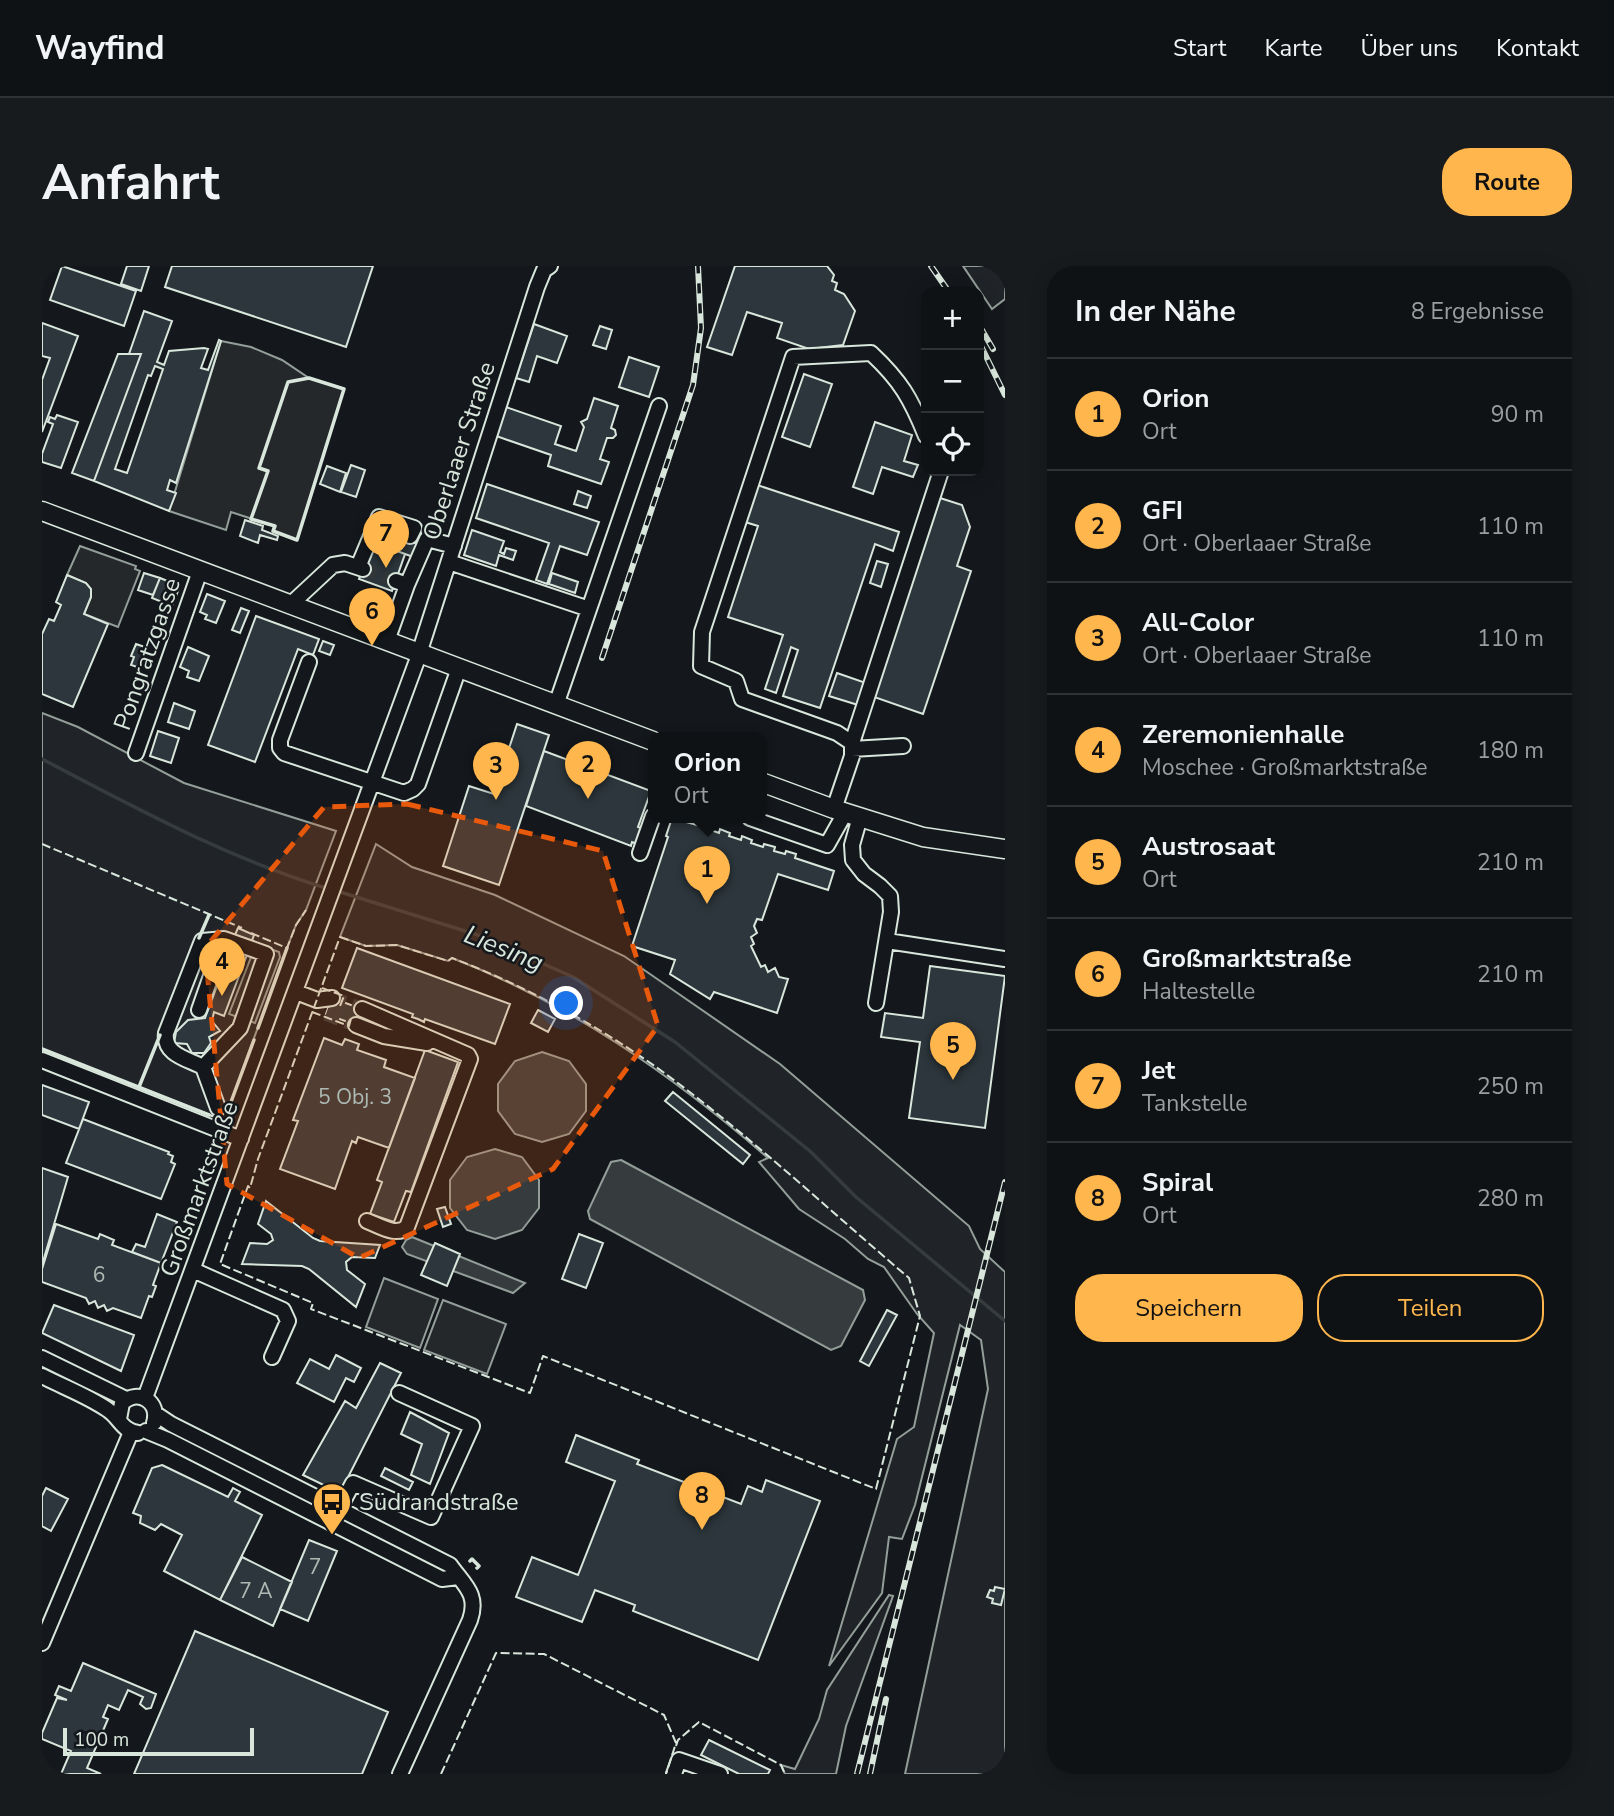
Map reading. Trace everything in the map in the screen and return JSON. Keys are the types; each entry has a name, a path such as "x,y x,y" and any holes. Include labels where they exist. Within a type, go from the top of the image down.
{"main road":[{"path":"42,511 648,739"},
{"path":"767,784 923,837 1005,849"}],"street":[{"name":"Oberlaaer Straße","path":"419,654 510,383 525,303 544,270 550,266"},
{"path":"903,746 852,746 837,733 742,699 736,681 701,666 702,632 793,357 871,353 895,374 921,424"},
{"path":"491,376 510,383"},
{"path":"556,705 659,407"},
{"path":"876,1003 891,912 890,896 864,874 853,860 846,813 852,746 939,476"},
{"path":"290,605 333,565 345,563 361,568 379,517 414,528 410,536"},
{"path":"387,641 401,583 427,539 454,546"},
{"path":"449,562 589,610"},
{"name":"Pongratzgasse","path":"136,752 200,571"},
{"path":"372,784 419,654"},
{"path":"309,662 279,740 280,748 284,753 404,793 418,784 459,668"},
{"name":"Großmarktstraße","path":"145,1398 372,784"},
{"path":"764,823 827,845 846,813"},
{"path":"640,853 651,823"},
{"path":"199,1010 224,939"},
{"path":"203,1068 240,1028 266,954 224,939 202,941 165,1042 170,1051 203,1068 218,1108"},
{"path":"887,941 1005,959"},
{"path":"296,992 317,1000 332,998"},
{"path":"317,1000 326,1014"},
{"path":"362,1009 468,1055 470,1063 407,1227 404,1231 395,1232 367,1221"},
{"path":"356,1025 384,1036 443,1045"},
{"path":"42,1059 241,1139"},
{"path":"193,1270 283,1310 288,1321 272,1357"},
{"path":"42,1358 126,1399"},
{"path":"42,1376 107,1409 131,1432 146,1431 168,1440 442,1579 458,1577"},
{"path":"339,1509 353,1483 431,1517 472,1426 400,1393"},
{"path":"119,1419 120,1408 126,1399 135,1396 145,1398 153,1404 156,1414 154,1424 146,1431"},
{"path":"156,1414 450,1565 468,1588 474,1604 470,1620 400,1774"},
{"path":"42,1643 131,1432"},
{"path":"674,1774 680,1760 719,1774"}],"highlighted area":[{"path":"407,804 603,851 658,1026 553,1169 359,1258 227,1184 205,948 324,807"}],"shaded area":[{"path":"963,266 1005,266 1005,299 992,309 984,297 984,287 977,287"},
{"path":"221,341 251,347 282,360 309,378 344,389 297,540 273,531 274,526 231,512 226,530 169,511"},
{"path":"80,546 136,566 135,569 140,571 118,627 84,614 91,597 91,589 86,583 67,575"},
{"path":"42,713 78,727 184,783 336,831 306,910 296,925 287,948 227,1112 215,1117 42,1049"},
{"path":"376,844 412,867 495,895 624,956 780,1064 969,1226 980,1249 1005,1272 1005,1774 905,1774 988,1389 981,1340 960,1325 915,1505 902,1539 889,1537 882,1593 829,1666 897,1439 914,1427 934,1333 884,1267 868,1259 845,1239 799,1209 759,1162 768,1158 695,1099 619,1044 538,997 452,958 448,961 397,945 366,946 340,937"},
{"path":"251,942 279,952 280,957 255,1023 229,1014 253,952"},
{"path":"542,1052 569,1061 586,1084 586,1111 569,1134 542,1142 515,1134 498,1111 498,1084 515,1061"},
{"path":"495,1149 522,1157 539,1180 539,1208 522,1230 495,1239 467,1230 450,1208 450,1180 467,1157"},
{"path":"621,1160 863,1290 865,1300 841,1346 831,1350 590,1219 588,1211 611,1162"},
{"path":"412,1237 525,1283 513,1293 407,1254 402,1247 406,1240"},
{"path":"384,1278 438,1299 420,1348 366,1327"},
{"path":"443,1300 506,1324 487,1374 424,1350"},
{"path":"889,1595 893,1596 846,1726 836,1774 785,1774 781,1765 795,1769 819,1719 827,1690"}],"building":[{"path":"62,266 136,291 124,326 50,300"},
{"path":"127,266 149,266 141,291 121,284"},
{"path":"172,266 373,266 346,347 165,287"},
{"path":"735,266 827,266 834,275 832,281 837,283 835,290 844,294 855,311 843,345 809,349 777,338 782,323 747,312 732,355 707,347"},
{"path":"144,311 172,321 157,362 164,365 169,351 204,348 208,349 201,368 208,370 219,340 221,341 176,483 170,480 167,490 176,493 169,511 94,481 141,354 129,354","holes":["155,366 163,369 127,473 115,469 148,375 151,376"]},
{"path":"42,323 78,336 42,432 42,380 50,358 42,356"},
{"path":"534,324 567,336 557,363 537,356 529,382 516,378"},
{"path":"600,326 612,330 606,349 593,345"},
{"path":"118,354 141,354 94,481 72,473"},
{"path":"629,357 659,367 649,397 619,387"},
{"path":"804,374 832,384 810,447 782,437"},
{"path":"594,398 618,406 611,428 616,435 607,438 600,459 609,462 601,484 548,466 551,455 496,436 506,407 561,426 555,444 576,451 584,427 581,422 587,419"},
{"path":"57,415 78,422 61,468 42,462 42,454 53,424 48,422 50,417 55,419"},
{"path":"875,422 912,435 904,461 918,465 913,477 882,467 873,494 853,487"},
{"path":"351,465 365,470 356,497 341,492"},
{"path":"327,466 346,473 340,492 320,484"},
{"path":"487,484 599,522 587,555 560,546 547,584 536,580 549,543 476,518"},
{"path":"757,485 899,532 893,551 875,544 820,708 783,696 798,650 791,647 776,693 765,689 783,635 728,617 758,526 745,522"},
{"path":"578,491 591,496 587,508 574,504"},
{"path":"940,498 962,505 970,527 957,566 971,571 923,714 874,697"},
{"path":"245,520 263,526 262,530 278,536 277,540 260,535 258,543 240,536"},
{"path":"472,530 504,541 500,552 504,554 506,548 516,551 513,560 499,555 496,566 464,555"},
{"path":"406,534 419,539 413,557 373,542 374,538 401,548"},
{"path":"373,542 405,554 392,591 359,579"},
{"path":"877,561 888,564 881,587 870,583"},
{"path":"144,573 160,578 153,595 138,590"},
{"path":"552,573 578,582 575,593 549,584"},
{"path":"67,575 86,583 91,589 91,597 84,614 108,624 73,707 42,694 42,634 49,619 54,621 61,605 56,602"},
{"path":"160,578 180,586 172,606 152,598"},
{"path":"207,594 225,601 216,623 205,619 207,615 200,612"},
{"path":"241,608 249,611 240,633 232,630"},
{"path":"256,616 319,639 313,655 298,649 255,762 208,745"},
{"path":"323,641 334,645 330,655 319,651"},
{"path":"136,644 148,648 140,668 131,665"},
{"path":"188,647 209,656 199,681 187,677 189,671 180,667"},
{"path":"837,673 866,683 858,705 829,696"},
{"path":"174,703 195,711 189,729 168,722"},
{"path":"517,724 549,735 499,885 443,866 469,786 494,794"},
{"path":"158,731 179,738 171,763 150,756"},
{"path":"544,751 648,790 648,799 638,827 644,829 638,844 632,842 631,846 526,806"},
{"path":"670,823 704,823 709,825 708,829 719,833 720,829 741,840 742,836 763,847 764,844 775,847 774,851 796,854 795,858 834,871 828,890 778,874 762,920 757,919 754,926 757,933 751,937 754,944 751,946 761,967 765,965 768,972 775,968 779,977 788,979 777,1013 714,992 710,999 670,974 675,960 632,946 668,837 666,836"},
{"path":"238,928 254,935 251,943 234,937"},
{"path":"232,946 248,952 224,1016 214,1012 212,1021 220,1031 209,1037 211,1043 204,1053 192,1053 187,1044 174,1043 176,1032 188,1020 205,1018"},
{"path":"357,948 510,1004 495,1044 425,1019 424,1022 412,1017 413,1014 342,988"},
{"path":"930,966 1005,976 985,1128 909,1118 920,1042 881,1037 885,1013 923,1018"},
{"path":"332,998 362,1009 356,1025 326,1014"},
{"path":"538,1010 555,1019 548,1032 531,1023"},
{"path":"324,1038 342,1045 345,1039 359,1044 357,1050 386,1060 384,1067 415,1078 389,1148 358,1137 356,1143 352,1141 335,1189 280,1169 298,1121 293,1120"},
{"path":"425,1050 458,1062 411,1192 406,1191 394,1222 370,1214 382,1182 377,1180"},
{"path":"42,1085 89,1102 79,1129 42,1115"},
{"path":"673,1092 750,1155 743,1164 665,1101"},
{"path":"83,1119 169,1152 168,1154 173,1156 171,1162 175,1164 161,1199 66,1163"},
{"path":"42,1168 68,1177 42,1265"},
{"path":"266,1201 320,1241 380,1245 375,1258 352,1257 346,1262 347,1270 365,1284 356,1307 302,1266 242,1264 250,1243 267,1244 273,1240 271,1234 258,1224"},
{"path":"445,1207 451,1224 443,1227 437,1209"},
{"path":"157,1214 177,1222 161,1263 132,1252 136,1244 145,1247"},
{"path":"56,1224 98,1239 100,1234 114,1240 112,1245 161,1263 153,1285 156,1286 152,1297 149,1296 141,1318 113,1308 107,1311 104,1305 98,1308 95,1301 89,1304 86,1298 42,1282 42,1269"},
{"path":"579,1234 603,1243 586,1288 562,1279"},
{"path":"435,1243 460,1254 447,1286 421,1275"},
{"path":"54,1305 134,1335 121,1371 42,1333"},
{"path":"887,1310 897,1315 869,1366 860,1361"},
{"path":"336,1355 361,1368 354,1382 346,1378 334,1402 297,1383 310,1359 329,1369"},
{"path":"380,1363 401,1373 340,1493 303,1475 345,1401 356,1408"},
{"path":"410,1412 449,1433 430,1484 411,1475 422,1444 401,1434"},
{"path":"576,1435 639,1460 637,1464 741,1504 748,1486 762,1492 766,1480 820,1501 758,1660 633,1611 635,1605 595,1590 582,1622 516,1597 532,1557 578,1575 615,1481 566,1462"},
{"path":"162,1465 228,1497 233,1488 240,1492 235,1501 262,1515 220,1600 164,1571 182,1535 161,1524 155,1530 140,1523 141,1516 133,1513 152,1468"},
{"path":"385,1468 413,1482 409,1490 381,1476"},
{"path":"46,1488 68,1499 51,1531 42,1526 42,1496"},
{"path":"309,1540 337,1551 308,1621 280,1609"},
{"path":"242,1557 292,1582 273,1626 220,1600"},
{"path":"995,1587 1005,1589 1001,1605 992,1603 993,1599 987,1597"},
{"path":"195,1631 388,1712 362,1774 134,1774"},
{"path":"83,1663 156,1694 151,1708 146,1709 140,1704 143,1697 128,1690 119,1710 108,1705 103,1717 108,1719 87,1768 101,1774 61,1774 71,1751 42,1739 42,1733 57,1698 67,1700 55,1695 59,1686 71,1691"},
{"path":"709,1740 770,1770 768,1774 739,1774 701,1755"}],"waterway":[{"name":"Liesing","path":"42,759 218,847 291,877 329,889"},
{"name":"Liesing","path":"337,891 481,936 573,977 675,1042 811,1152 856,1197 1005,1321"}],"tunnel":[{"path":"363,569 396,581"},
{"path":"332,998 362,1009"},
{"path":"326,1014 356,1025"}],"railway":[{"path":"602,658 693,385 701,328 698,266"},
{"path":"931,266 946,287"},
{"path":"984,334 993,349"},
{"path":"983,350 1005,395"},
{"path":"857,1774 1005,1182"},
{"path":"870,1774 886,1699"}],"fence":[{"path":"42,844 242,928"},
{"path":"251,933 287,948 296,925 306,910"},
{"path":"340,937 366,946 397,945 448,961 452,958 507,981 588,1023 639,1055 695,1096 909,1278 920,1316 876,1489 543,1356 530,1393 311,1309 313,1303 220,1264 340,937"},
{"path":"322,988 344,996 340,1006"},
{"path":"312,1012 349,1026 351,1019"},
{"path":"209,1115 215,1117"},
{"path":"441,1774 496,1653 544,1654 664,1715 676,1743 666,1774"},
{"path":"676,1746 678,1740 699,1722 781,1765 785,1774"}],"wall":[{"path":"309,378 344,389 297,540 273,531 275,526 251,519 268,471 259,468 288,382 309,378"},
{"path":"199,938 209,915"},
{"path":"258,1028 287,948"},
{"path":"139,1087 160,1035"},
{"path":"228,1110 254,1040"},
{"path":"42,1049 209,1115"},
{"path":"470,1561 472,1559 479,1566 477,1568"}],"place":[{"name":"Jet","path":"386,568"},
{"name":"Großmarktstraße","path":"372,646"},
{"name":"GFI","path":"588,799"},
{"name":"All-Color","path":"496,800"},
{"name":"Orion","path":"707,904"},
{"name":"Zeremonienhalle","path":"222,996"},
{"name":"Austrosaat","path":"953,1080"},
{"name":"Spiral","path":"702,1530"},
{"name":"Südrandstraße","path":"332,1536"}]}
